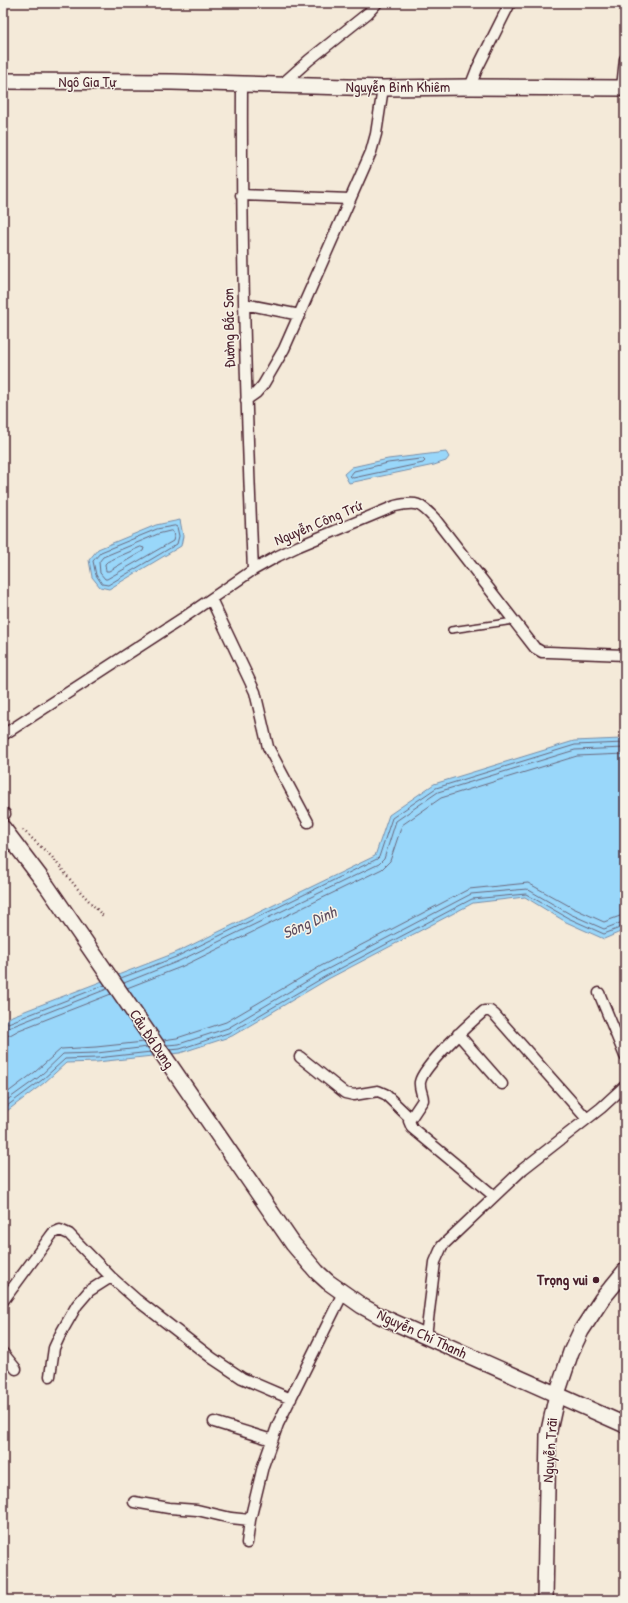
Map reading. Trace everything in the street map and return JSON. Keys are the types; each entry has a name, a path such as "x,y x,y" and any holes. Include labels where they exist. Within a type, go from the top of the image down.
{"main road":[{"name":"Ngô Gia Tự","path":"3,81 172,82"},
{"name":"Nguyễn Bỉnh Khiêm","path":"172,82 383,88 623,88"},
{"name":"Cầu Đá Dựng","path":"4,819 46,886 257,1192"},
{"name":"Nguyễn Chí Thanh","path":"257,1192 307,1262 343,1293 380,1316 625,1425"},
{"name":"Nguyễn Trãi","path":"545,1600 548,1435 556,1394 571,1352 581,1331 602,1299 625,1271"}],"street":[{"path":"280,86 309,60 368,13 377,3"},
{"path":"470,87 477,69 510,3"},
{"path":"623,88 625,59"},
{"name":"Đường Bắc Sơn","path":"242,84 244,304 252,570"},
{"path":"246,400 256,393 263,385 281,355 300,315 371,152 376,134 383,88"},
{"path":"242,195 350,199"},
{"path":"244,304 300,315"},
{"name":"Nguyễn Công Trứ","path":"3,735 211,599 252,570 299,546 382,511 395,506 415,503 420,504 435,519 531,644 542,652 625,655"},
{"path":"211,599 255,692 268,747 308,822"},
{"path":"599,993 625,1056"},
{"path":"494,1196 409,1124 410,1118 423,1100 420,1088 422,1078 458,1034 484,1011 487,1010 491,1012 587,1119"},
{"path":"458,1034 502,1084"},
{"path":"300,1057 345,1093 354,1095 378,1091 385,1094 410,1118"},
{"path":"426,1336 434,1272 438,1254 448,1239 480,1211 523,1168 587,1119 625,1086"},
{"path":"3,1300 53,1233 60,1230 69,1234 111,1277 137,1300 223,1366 242,1378 291,1399"},
{"path":"50,1376 54,1348 76,1305 89,1291 111,1277"},
{"path":"248,1543 250,1520 264,1466 278,1424 343,1293"},
{"path":"3,1353 16,1369"},
{"path":"214,1422 272,1440"},
{"path":"134,1502 168,1508 197,1510 231,1518 250,1520"}],"lane":[{"path":"451,630 514,621"}],"path":[{"path":"23,830 52,857 77,888 103,916"}],"water":[{"path":"446,452 449,457 446,461 434,465 349,483 344,474 352,467 388,459"},
{"path":"180,520 183,536 181,546 109,589 100,587 92,577 89,560 98,549 156,525"},
{"name":"Sông Dinh","path":"625,739 625,930 604,939 566,922 525,897 473,903 328,979 232,1036 180,1053 97,1062 66,1063 44,1083 3,1114 3,1022 12,1016 175,953 375,856 389,815 434,784 574,741"}],"place":[{"name":"Trọng vui","path":"596,1280"}]}
